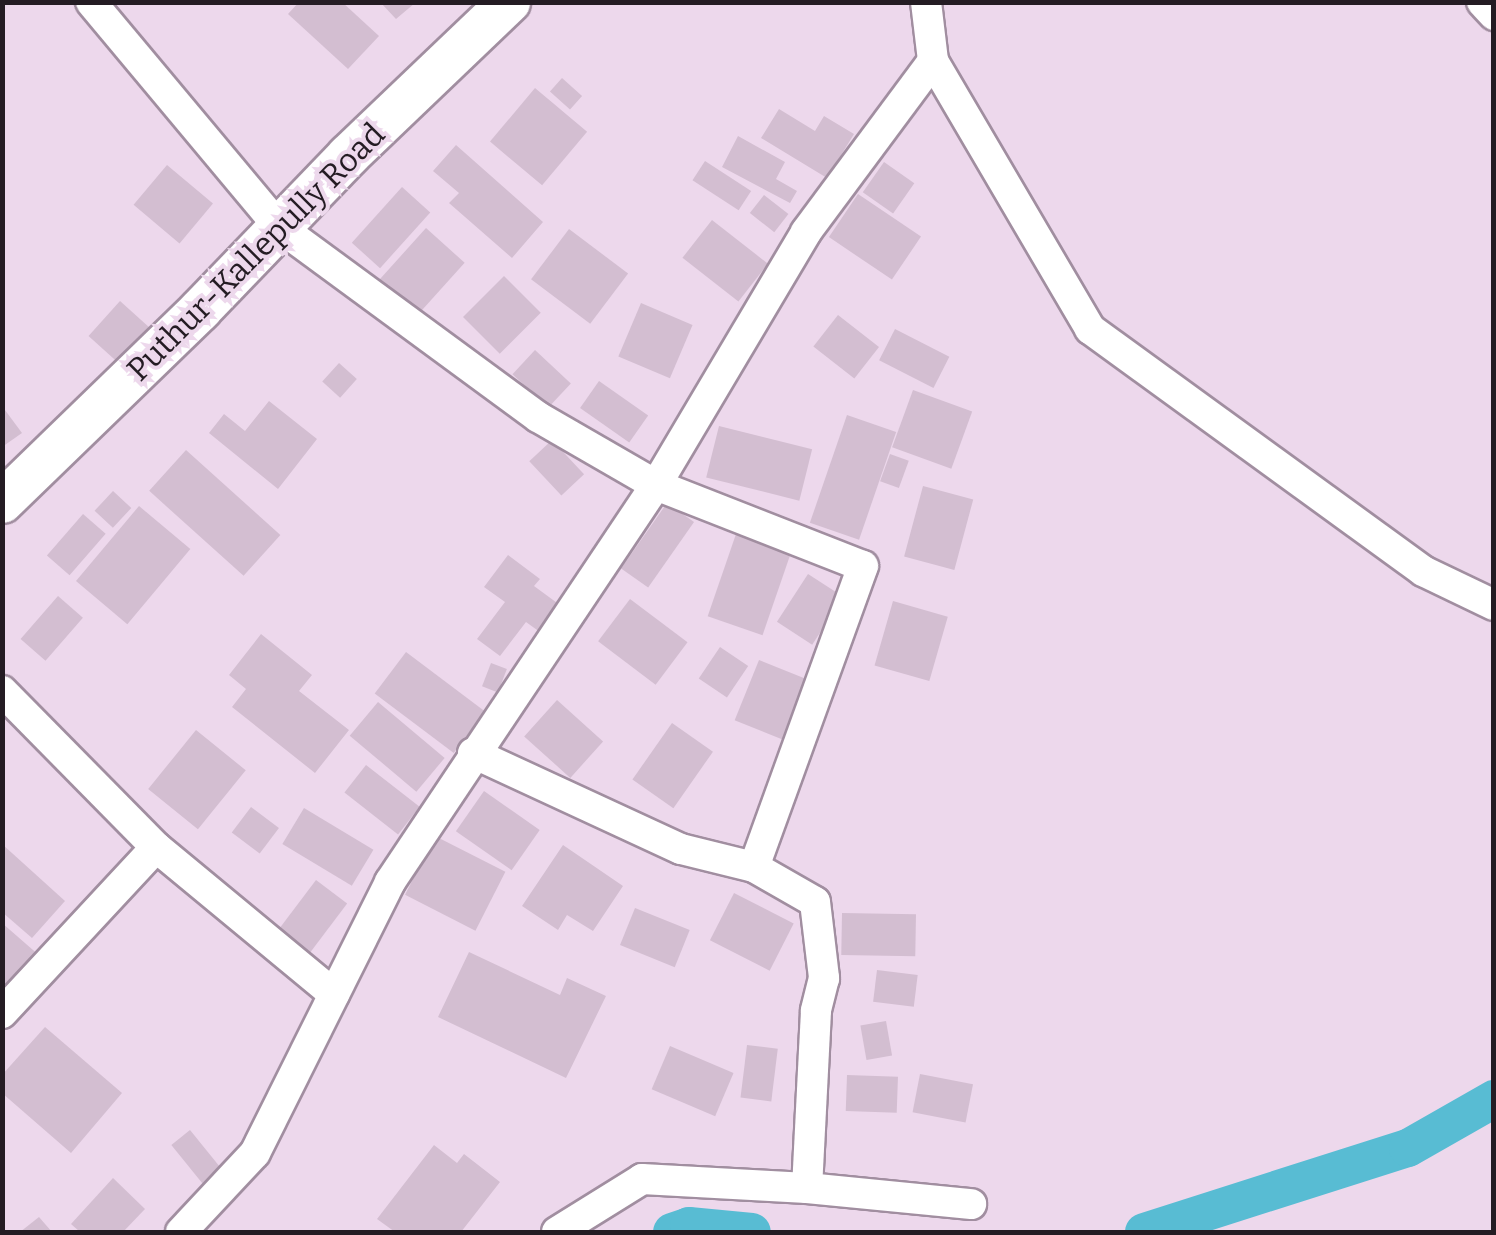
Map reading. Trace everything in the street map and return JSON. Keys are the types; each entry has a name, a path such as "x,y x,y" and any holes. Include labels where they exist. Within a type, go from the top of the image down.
{"main road":[{"name":"Puthur-Kallepully Road","path":"2,502 200,310 278,226 498,7"}],"street":[{"path":"91,2 278,226 538,418 656,484 863,566 754,867"},
{"path":"926,2 933,61 1090,329 1422,571 1494,605"},
{"path":"1482,2 1494,16"},
{"path":"182,1232 254,1153 390,882 473,752 656,484 806,232 933,61"},
{"path":"2,691 156,848 334,994"},
{"path":"473,752 681,850 754,867 815,902 824,978 816,1012 807,1188"},
{"path":"2,1013 156,848"},
{"path":"557,1232 642,1179 807,1188 971,1204"}],"building":[{"path":"299,2 342,2 379,36 348,69 288,14"},
{"path":"381,3 415,3 396,19"},
{"path":"562,78 582,96 570,109 550,91"},
{"path":"535,88 587,132 542,185 490,142"},
{"path":"779,109 815,131 824,116 854,134 827,178 761,138"},
{"path":"738,136 785,162 776,179 797,191 790,203 722,167"},
{"path":"456,145 543,222 512,258 449,203 459,193 433,171"},
{"path":"705,161 751,191 739,210 692,180"},
{"path":"884,162 914,183 893,214 863,192"},
{"path":"167,165 213,204 180,243 134,205"},
{"path":"402,187 430,212 380,268 352,243"},
{"path":"858,194 921,236 892,280 829,237"},
{"path":"764,195 788,214 774,232 750,213"},
{"path":"712,220 768,264 738,302 682,258"},
{"path":"426,228 465,263 418,315 379,280"},
{"path":"569,229 628,274 590,324 531,279"},
{"path":"504,276 541,313 500,354 463,317"},
{"path":"120,301 155,332 123,367 89,336"},
{"path":"641,303 693,325 670,378 618,356"},
{"path":"838,315 879,347 854,379 813,347"},
{"path":"895,329 949,357 933,388 879,360"},
{"path":"535,350 571,383 548,408 512,374"},
{"path":"339,363 357,379 340,398 322,382"},
{"path":"599,381 648,415 629,442 580,408"},
{"path":"913,390 972,412 951,469 892,447"},
{"path":"269,401 317,439 278,489 209,433 224,414 245,431"},
{"path":"2,406 22,433 2,447"},
{"path":"847,415 896,432 859,540 810,523"},
{"path":"719,426 812,449 799,501 706,477"},
{"path":"552,440 584,474 561,496 529,461"},
{"path":"186,450 280,535 244,576 149,491"},
{"path":"890,454 909,461 899,488 880,481"},
{"path":"923,486 973,499 954,570 904,557"},
{"path":"113,491 131,508 113,528 95,511"},
{"path":"667,503 694,522 648,587 621,569"},
{"path":"139,506 190,549 127,624 76,581"},
{"path":"83,514 106,534 70,575 47,556"},
{"path":"736,534 791,553 763,635 708,616"},
{"path":"508,555 540,579 534,586 564,608 544,635 526,622 500,656 477,639 505,602 484,587"},
{"path":"808,574 843,597 812,645 777,622"},
{"path":"58,596 83,618 46,661 21,639"},
{"path":"630,599 688,642 656,685 598,641"},
{"path":"893,601 948,617 929,681 875,665"},
{"path":"261,634 312,675 299,691 349,730 315,773 232,707 246,689 229,675"},
{"path":"720,647 748,666 727,698 699,679"},
{"path":"406,652 485,712 454,753 375,694"},
{"path":"759,660 810,681 786,741 735,720"},
{"path":"491,663 507,669 498,692 482,686"},
{"path":"557,700 603,741 570,778 524,736"},
{"path":"378,702 445,758 416,792 350,736"},
{"path":"672,723 713,752 673,808 632,780"},
{"path":"196,730 246,770 198,829 148,789"},
{"path":"366,765 420,807 398,834 344,793"},
{"path":"484,791 540,830 512,870 456,831"},
{"path":"251,807 279,828 260,854 232,833"},
{"path":"304,808 373,850 352,886 282,844"},
{"path":"435,836 505,872 475,931 405,895"},
{"path":"2,844 65,901 32,938 2,912"},
{"path":"563,845 623,886 593,931 567,915 558,930 522,906"},
{"path":"316,880 347,903 309,954 278,930"},
{"path":"734,893 794,923 770,971 710,940"},
{"path":"635,908 690,930 675,967 620,945"},
{"path":"842,913 916,914 915,956 841,955"},
{"path":"2,923 41,957 2,1000"},
{"path":"469,952 560,995 567,978 606,996 566,1078 438,1017"},
{"path":"877,970 918,975 914,1007 873,1002"},
{"path":"886,1021 892,1055 866,1060 860,1026"},
{"path":"45,1027 122,1093 71,1153 2,1093 2,1075"},
{"path":"747,1045 778,1049 771,1101 741,1098"},
{"path":"670,1046 734,1073 715,1116 652,1089"},
{"path":"920,1074 973,1084 966,1123 913,1112"},
{"path":"847,1075 898,1077 897,1113 846,1111"},
{"path":"190,1130 225,1173 206,1188 171,1145"},
{"path":"434,1145 457,1163 464,1154 500,1182 461,1232 395,1232 377,1219"},
{"path":"113,1178 145,1209 123,1232 80,1232 71,1224"},
{"path":"39,1217 52,1232 20,1232"}],"waterway":[{"path":"1144,1232 1408,1148 1494,1099"},
{"path":"672,1232 689,1226 752,1232"}]}
